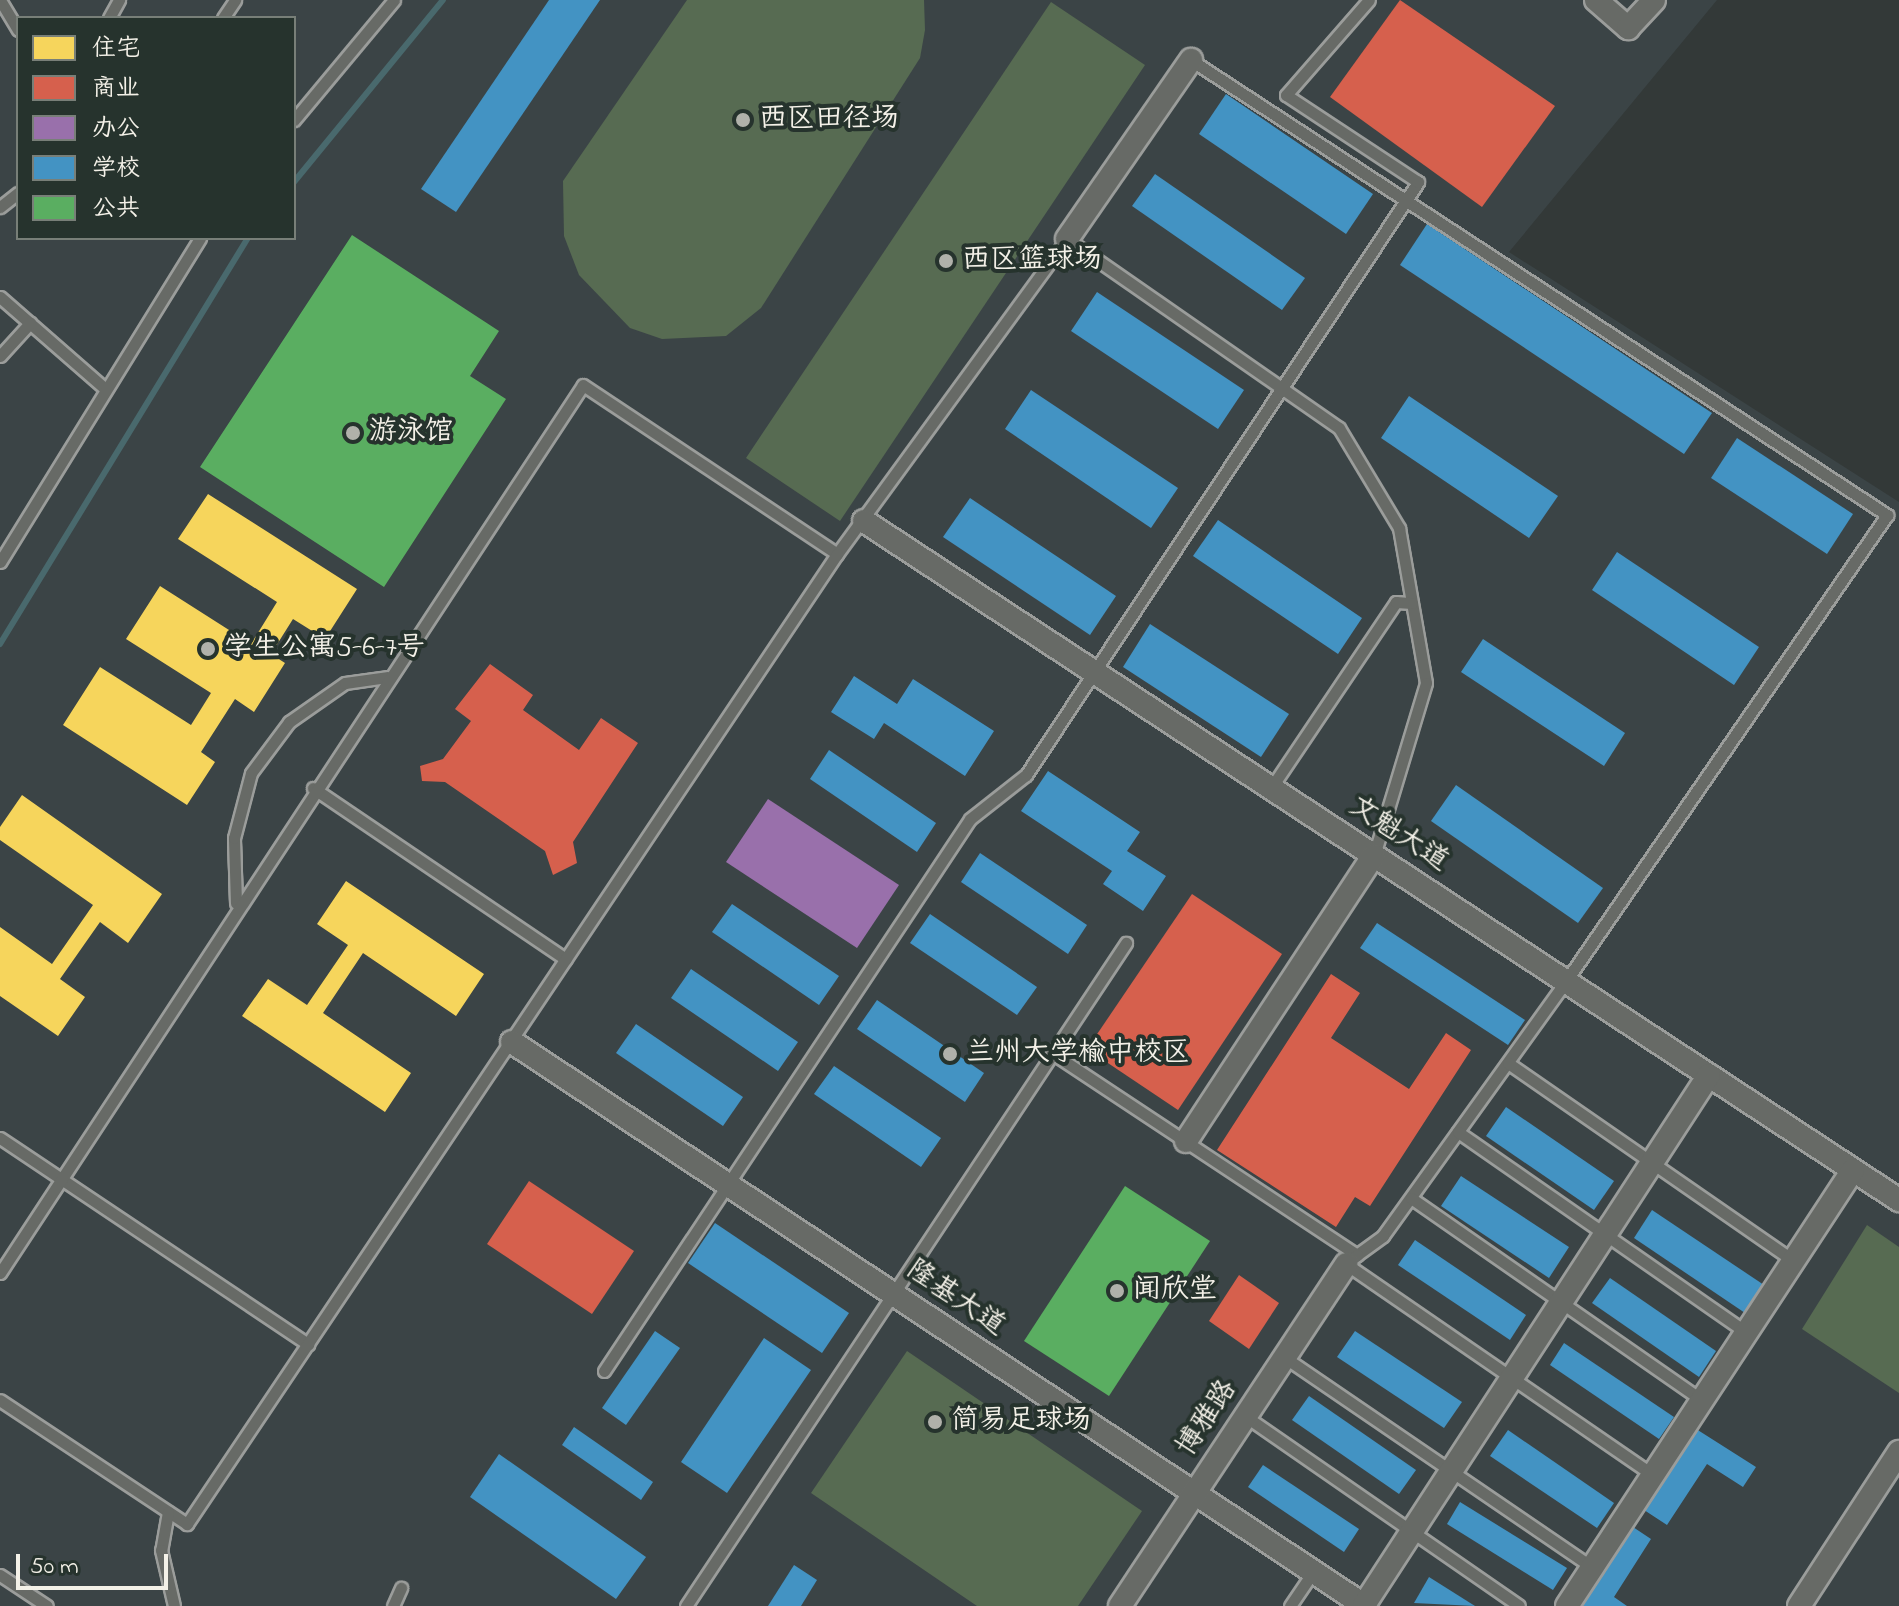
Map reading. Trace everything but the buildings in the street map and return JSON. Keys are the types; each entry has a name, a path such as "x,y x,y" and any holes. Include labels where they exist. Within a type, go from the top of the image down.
{"street":[{"path":"1596,0 1628,28 1654,0"},
{"path":"1067,239 1191,60"},
{"name":"文魁大道","path":"864,521 1899,1200"},
{"path":"1186,1141 1374,855"},
{"name":"隆基大道","path":"512,1042 1364,1606"},
{"path":"1364,1606 1709,1075"},
{"path":"1567,1606 1853,1170"},
{"name":"博雅路","path":"1120,1606 1284,1357 1352,1260"},
{"path":"1799,1606 1899,1452"}],"lane":[{"path":"0,0 16,27"},
{"path":"296,118 394,0"},
{"path":"604,1371 970,819 1026,775 1091,670 1283,388 1418,182 1286,95 1369,0"},
{"path":"1191,60 1887,515 1508,1063 1383,1236 1352,1260"},
{"path":"0,207 16,195"},
{"path":"0,1400 187,1524 837,554 1067,239 1339,428 1399,528 1426,683 1374,855"},
{"path":"0,562 103,387 199,240"},
{"path":"0,297 103,387"},
{"path":"0,356 30,323"},
{"path":"0,1273 236,903 583,385 837,554"},
{"path":"1271,788 1396,602 1412,603"},
{"path":"236,903 234,838 251,773 289,722 345,683 387,677"},
{"path":"313,788 566,959"},
{"path":"686,1606 1126,943"},
{"path":"1052,1053 1186,1141 1512,1378 1653,1475"},
{"path":"1508,1063 1794,1261"},
{"path":"1458,1132 1747,1333"},
{"path":"0,1138 308,1344"},
{"path":"1411,1198 1702,1400"},
{"path":"1284,1357 1592,1567"},
{"path":"1245,1416 1519,1606"},
{"path":"168,1512 161,1550 174,1606"},
{"path":"1290,1606 1313,1572"},
{"path":"0,1575 47,1606"},
{"path":"393,1606 401,1588"}],"shaded area":[{"name":"兰州大学榆中校区","path":"0,0 1717,0 1509,252 1899,502 1899,1606 0,1606"}],"green space":[{"name":"西区田径场","path":"687,0 924,0 925,30 920,58 761,308 726,336 662,339 630,328 579,275 564,236 563,181"},
{"name":"西区篮球场","path":"1051,2 1145,65 840,521 746,458"},
{"path":"1867,1225 1899,1247 1899,1393 1802,1329"},
{"name":"简易足球场","path":"907,1351 1142,1511 1078,1606 977,1606 811,1493"}],"waterway":[{"path":"296,180 443,0"},
{"path":"0,644 247,240"}],"place":[{"name":"西区田径场","path":"743,120"},
{"name":"西区篮球场","path":"946,261"},
{"name":"游泳馆","path":"353,433"},
{"name":"学生公寓5-6-7号","path":"208,649"},
{"name":"兰州大学榆中校区","path":"950,1054"},
{"name":"闻欣堂","path":"1117,1291"},
{"name":"简易足球场","path":"935,1422"}]}
